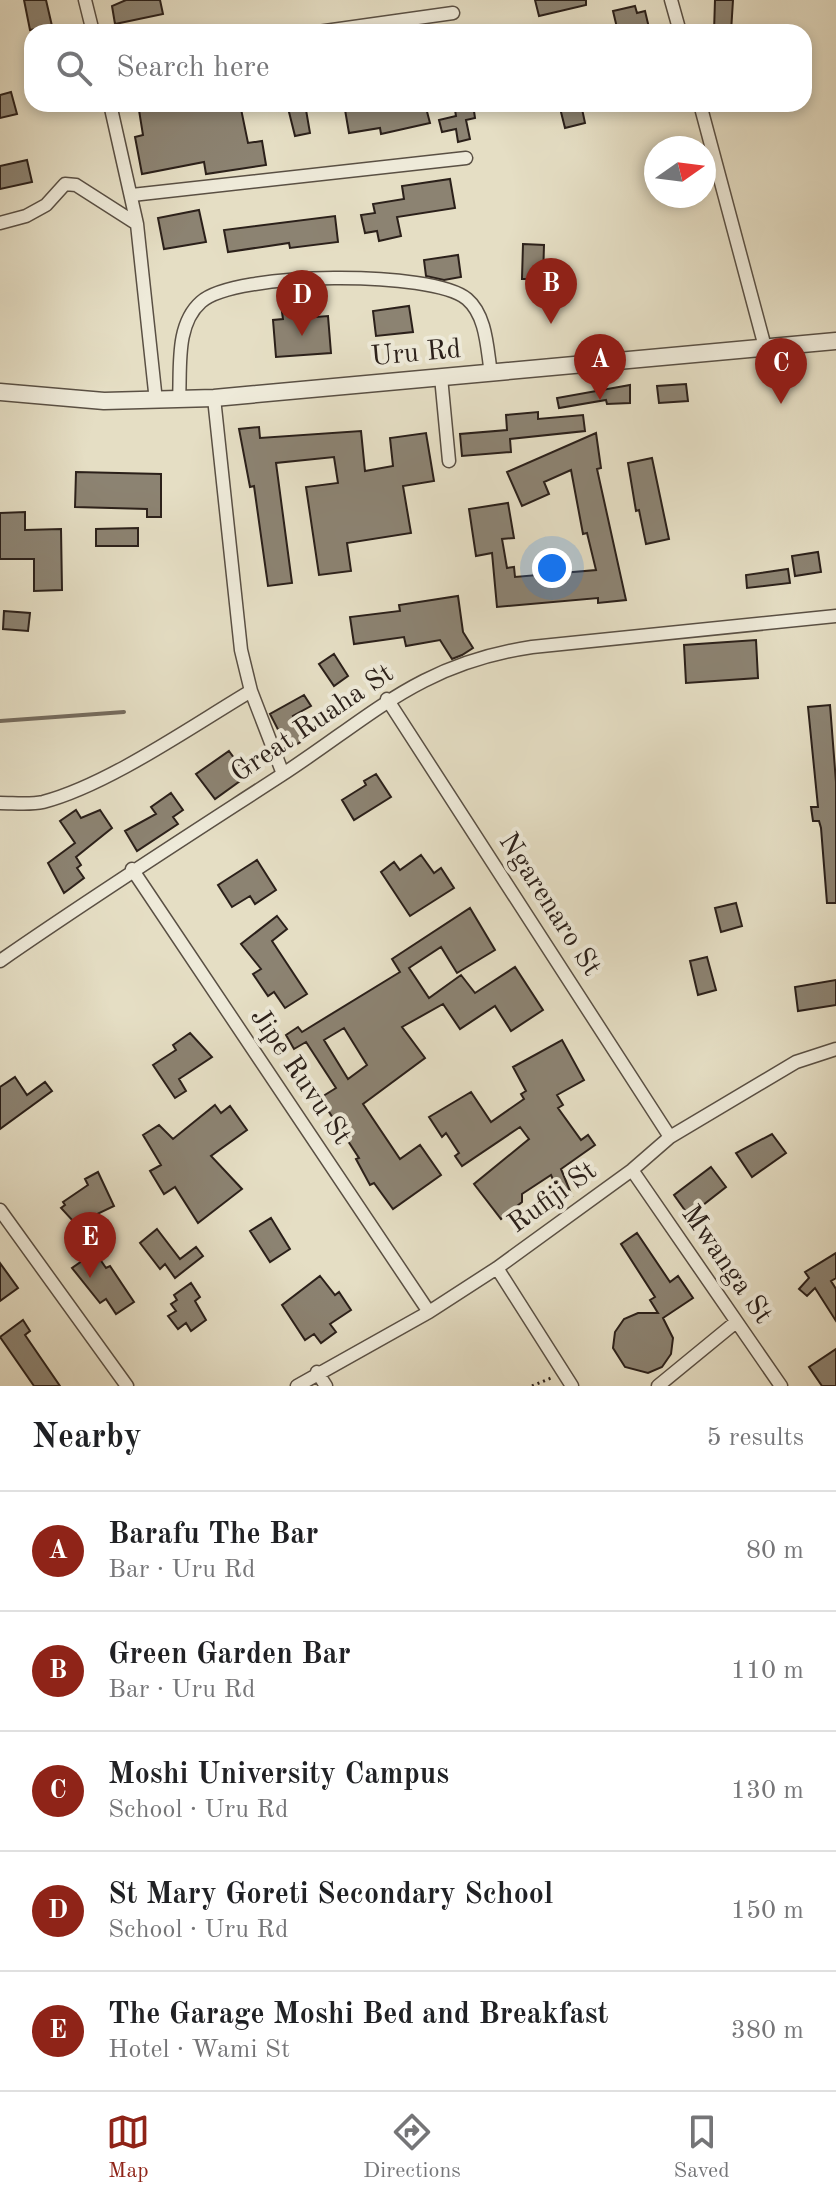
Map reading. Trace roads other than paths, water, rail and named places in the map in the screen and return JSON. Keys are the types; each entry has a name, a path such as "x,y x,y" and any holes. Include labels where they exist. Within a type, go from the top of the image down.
{"street":[{"path":"85,0 91,24"},
{"path":"671,0 678,24"},
{"path":"375,24 453,13"},
{"path":"112,112 137,224 156,401"},
{"path":"702,112 765,347"},
{"path":"132,195 466,158"},
{"path":"0,223 26,216 46,205 65,184 76,185 137,224"},
{"path":"179,400 183,333 200,302 224,291 307,278 345,276 429,285 462,295 479,316 491,373"},
{"name":"Uru Rd","path":"0,392 60,400 214,398 836,341"},
{"path":"441,377 449,461"},
{"path":"214,398 233,596 251,691 283,774"},
{"name":"Great Ruaha St","path":"0,961 132,869 283,774 387,699 456,664 486,654 836,616"},
{"path":"0,803 35,804 56,797 126,765 251,691"},
{"name":"Ngarenaro St","path":"387,699 670,1137"},
{"name":"Jipe Ruvu St","path":"132,869 429,1312"},
{"name":"Rufiji St","path":"297,1386 317,1372 429,1312 497,1268 632,1170 670,1137 796,1062 836,1049"},
{"name":"Mwanga St","path":"632,1170 781,1386"},
{"path":"0,1210 127,1386"},
{"path":"497,1268 572,1386"},
{"path":"658,1386 736,1322"},
{"path":"317,1372 326,1386"}],"waterway":[{"path":"0,721 124,712"}],"place":[{"name":"Green Garden Bar","path":"551,324"},
{"name":"St Mary Goreti Secondary School","path":"302,336"},
{"name":"Barafu The Bar","path":"600,400"},
{"name":"Moshi University Campus","path":"781,404"},
{"name":"The Garage Moshi Bed and Breakfast","path":"90,1278"}]}
